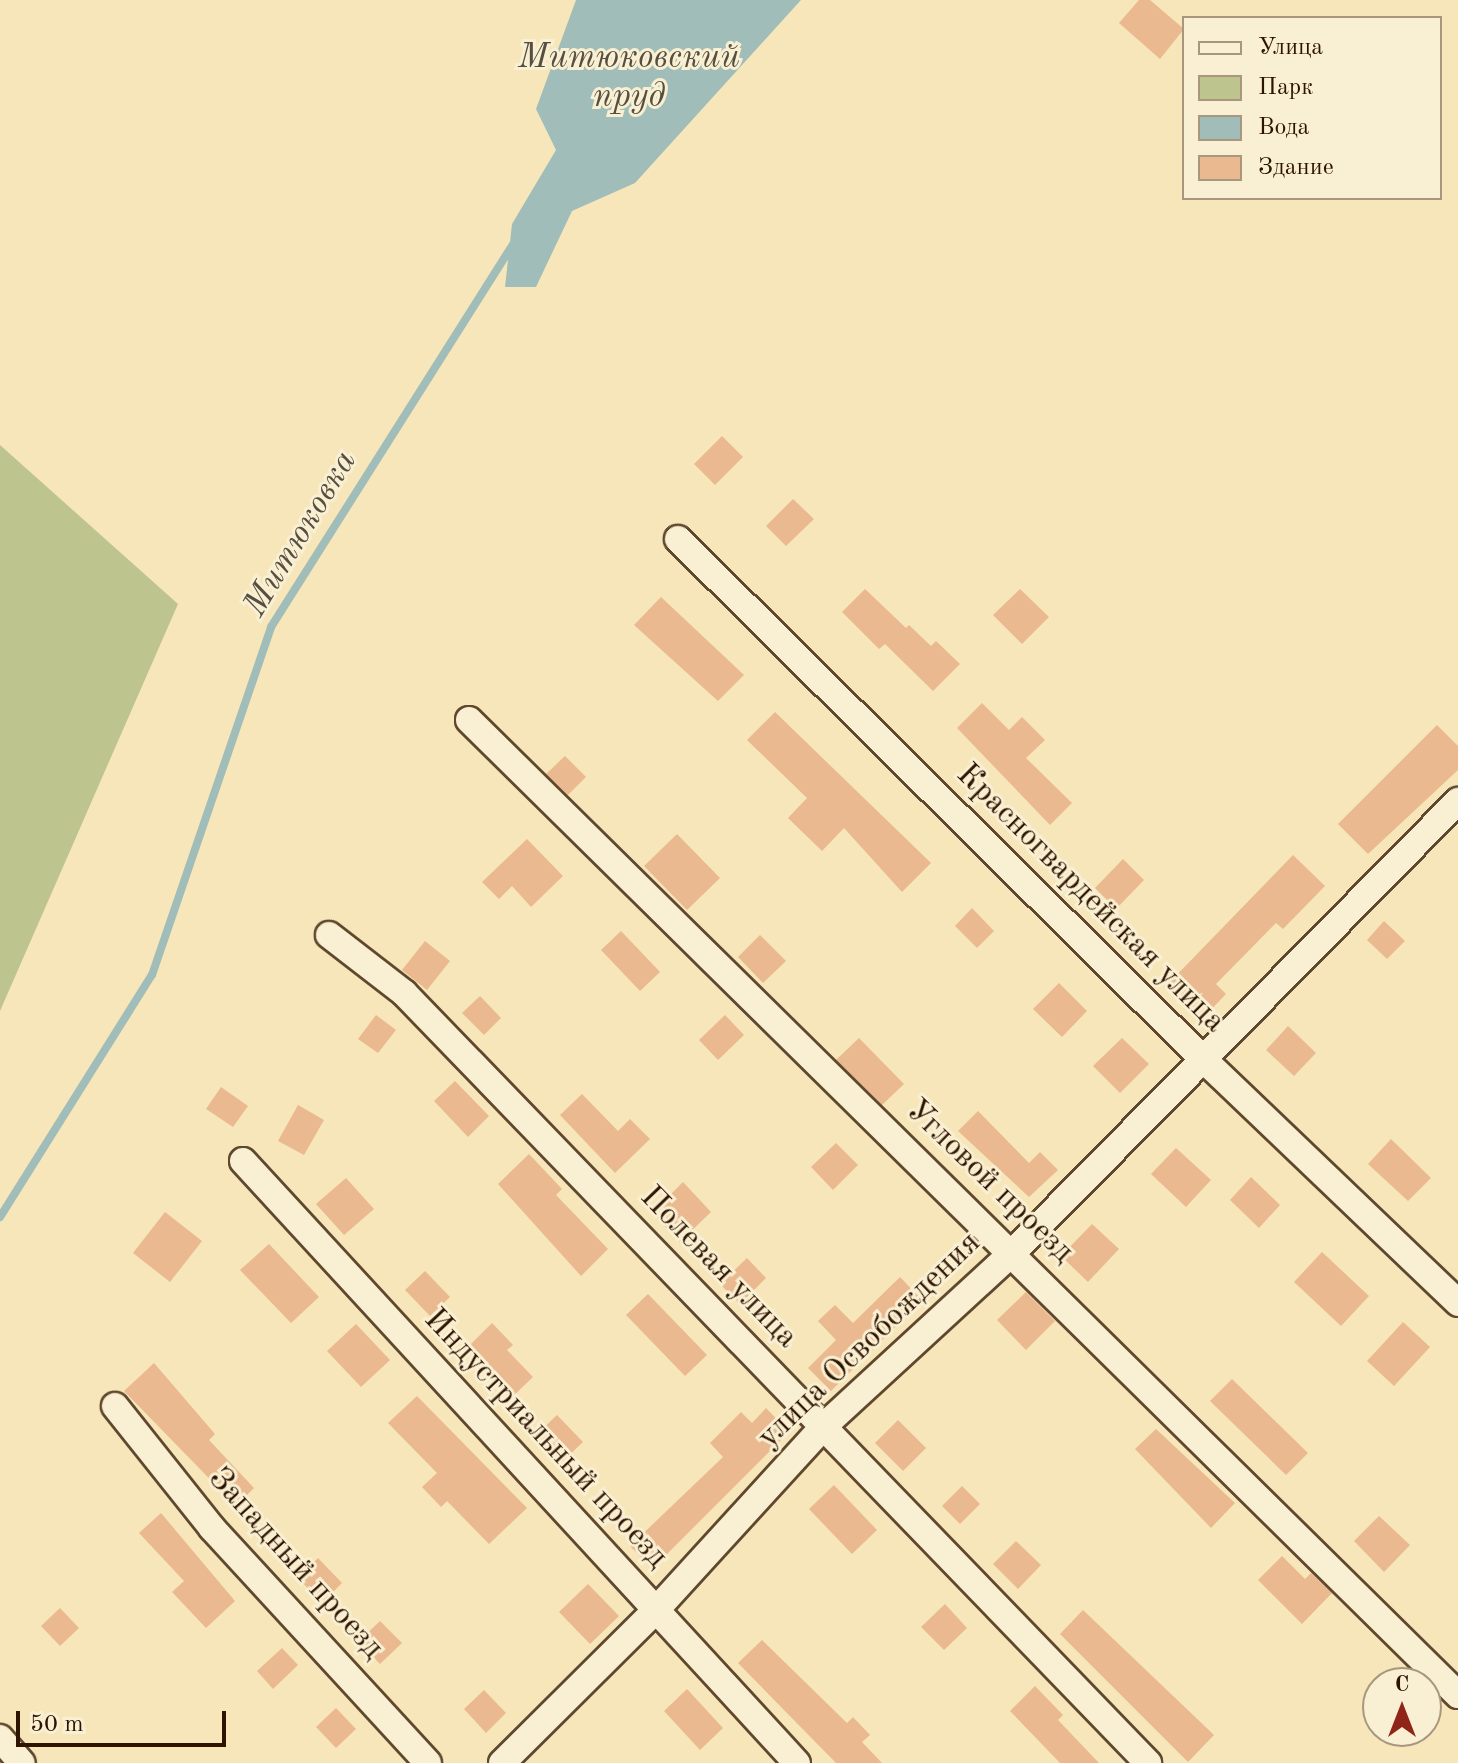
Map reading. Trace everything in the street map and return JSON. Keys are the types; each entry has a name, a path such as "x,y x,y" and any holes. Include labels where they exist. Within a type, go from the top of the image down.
{"street":[{"name":"Красногвардейская улица","path":"678,539 1203,1059 1458,1303"},
{"name":"Угловой проезд","path":"469,720 1013,1252 1458,1695"},
{"name":"улица Освобождения","path":"502,1763 656,1610 824,1426 1013,1252 1458,801"},
{"name":"Полевая улица","path":"329,935 404,993 1148,1763"},
{"name":"Индустриальный проезд","path":"243,1161 797,1763"},
{"name":"Западный проезд","path":"115,1406 212,1528 428,1763"},
{"path":"0,1738 22,1763"}],"green space":[{"path":"0,445 178,604 0,1011"}],"water":[{"name":"Митюковский пруд","path":"576,0 801,0 635,183 572,211 536,287 505,287 512,224 556,150 536,109"}],"building":[{"path":"1139,0 1150,0 1182,27 1182,32 1160,59 1119,23"},
{"path":"722,436 743,457 715,485 694,464"},
{"path":"793,499 814,519 786,546 766,526"},
{"path":"865,589 906,628 909,625 931,646 936,641 960,664 933,691 885,644 879,649 842,612"},
{"path":"1020,589 1049,617 1022,644 993,615"},
{"path":"661,597 744,675 718,701 634,625"},
{"path":"982,703 1009,730 1022,717 1045,740 1026,758 1072,803 1050,825 957,728"},
{"path":"775,712 931,863 902,892 844,828 822,851 788,818 807,798 747,740"},
{"path":"1437,725 1458,746 1458,770 1368,854 1338,824"},
{"path":"565,756 586,777 568,795 546,774"},
{"path":"677,834 720,878 687,910 644,866"},
{"path":"527,839 563,876 531,907 512,886 499,899 482,882"},
{"path":"1293,855 1325,886 1283,929 1276,923 1216,984 1226,994 1202,1019 1167,985"},
{"path":"1123,859 1144,880 1116,909 1095,888"},
{"path":"972,908 994,931 977,948 955,926"},
{"path":"1384,921 1405,941 1387,959 1367,940"},
{"path":"621,931 660,972 640,991 601,950"},
{"path":"760,935 786,961 763,983 738,957"},
{"path":"425,941 450,961 427,990 402,970"},
{"path":"1059,983 1087,1011 1062,1037 1033,1009"},
{"path":"480,996 501,1018 484,1035 462,1013"},
{"path":"376,1015 396,1030 378,1053 358,1039"},
{"path":"725,1015 744,1035 718,1060 699,1040"},
{"path":"1288,1026 1316,1053 1294,1076 1266,1050"},
{"path":"859,1038 904,1084 882,1105 836,1060"},
{"path":"1122,1038 1149,1064 1120,1093 1093,1066"},
{"path":"455,1081 489,1116 468,1137 434,1101"},
{"path":"221,1087 248,1106 233,1127 206,1109"},
{"path":"582,1094 618,1131 630,1119 650,1139 615,1173 560,1115"},
{"path":"298,1105 324,1120 304,1155 278,1141"},
{"path":"978,1111 1029,1163 1040,1152 1058,1170 1029,1197 958,1131"},
{"path":"1391,1139 1431,1178 1408,1201 1368,1164"},
{"path":"836,1143 858,1165 833,1190 811,1167"},
{"path":"1176,1148 1211,1180 1186,1207 1151,1174"},
{"path":"529,1154 562,1189 556,1195 608,1249 581,1276 498,1184"},
{"path":"1251,1177 1280,1205 1259,1228 1230,1200"},
{"path":"346,1178 374,1209 344,1235 316,1204"},
{"path":"683,1182 711,1212 680,1242 652,1213"},
{"path":"165,1212 202,1241 170,1282 133,1253"},
{"path":"1092,1224 1119,1249 1088,1282 1061,1256"},
{"path":"269,1244 319,1297 291,1323 240,1270"},
{"path":"1322,1252 1369,1296 1341,1326 1294,1282"},
{"path":"747,1258 766,1278 740,1304 720,1284"},
{"path":"425,1271 450,1297 430,1316 405,1290"},
{"path":"900,1277 922,1300 831,1391 808,1368 836,1340 818,1321 835,1305 853,1323"},
{"path":"1026,1292 1055,1321 1026,1350 997,1320"},
{"path":"648,1294 707,1355 685,1376 626,1315"},
{"path":"1403,1322 1430,1347 1394,1386 1367,1361"},
{"path":"492,1323 513,1345 507,1350 533,1377 510,1399 492,1381 498,1374 470,1345"},
{"path":"356,1324 390,1360 361,1387 327,1351"},
{"path":"154,1363 215,1434 209,1440 254,1488 236,1506 124,1391"},
{"path":"1232,1379 1308,1453 1286,1475 1210,1401"},
{"path":"417,1396 527,1508 489,1544 447,1501 441,1507 422,1487 437,1473 388,1423"},
{"path":"766,1408 789,1432 652,1569 630,1546 723,1457 710,1443 741,1412 752,1423"},
{"path":"557,1415 583,1442 561,1463 535,1436"},
{"path":"898,1420 926,1448 903,1471 875,1443"},
{"path":"1156,1429 1235,1503 1211,1528 1135,1449"},
{"path":"834,1485 877,1530 852,1554 809,1509"},
{"path":"962,1486 980,1504 960,1524 942,1506"},
{"path":"161,1513 235,1601 206,1628 172,1592 184,1581 139,1533"},
{"path":"1379,1516 1410,1545 1384,1572 1354,1541"},
{"path":"1016,1541 1041,1565 1018,1589 993,1564"},
{"path":"1282,1556 1305,1579 1311,1573 1332,1593 1302,1624 1258,1580"},
{"path":"318,1558 342,1583 322,1603 298,1578"},
{"path":"588,1584 619,1616 590,1644 559,1612"},
{"path":"945,1604 967,1628 944,1650 921,1627"},
{"path":"60,1608 79,1628 60,1646 41,1626"},
{"path":"1083,1610 1214,1735 1188,1762 1060,1634"},
{"path":"380,1621 402,1643 380,1664 358,1642"},
{"path":"762,1640 847,1723 853,1717 870,1735 862,1742 882,1763 836,1763 738,1663"},
{"path":"282,1648 298,1665 273,1689 257,1671"},
{"path":"1035,1686 1063,1715 1058,1720 1099,1763 1060,1763 1010,1711"},
{"path":"687,1689 723,1728 700,1750 664,1711"},
{"path":"484,1690 506,1713 486,1733 464,1709"},
{"path":"336,1708 356,1729 336,1748 316,1727"}],"waterway":[{"name":"Митюковка","path":"0,1217 152,975 271,627 513,244"}]}
